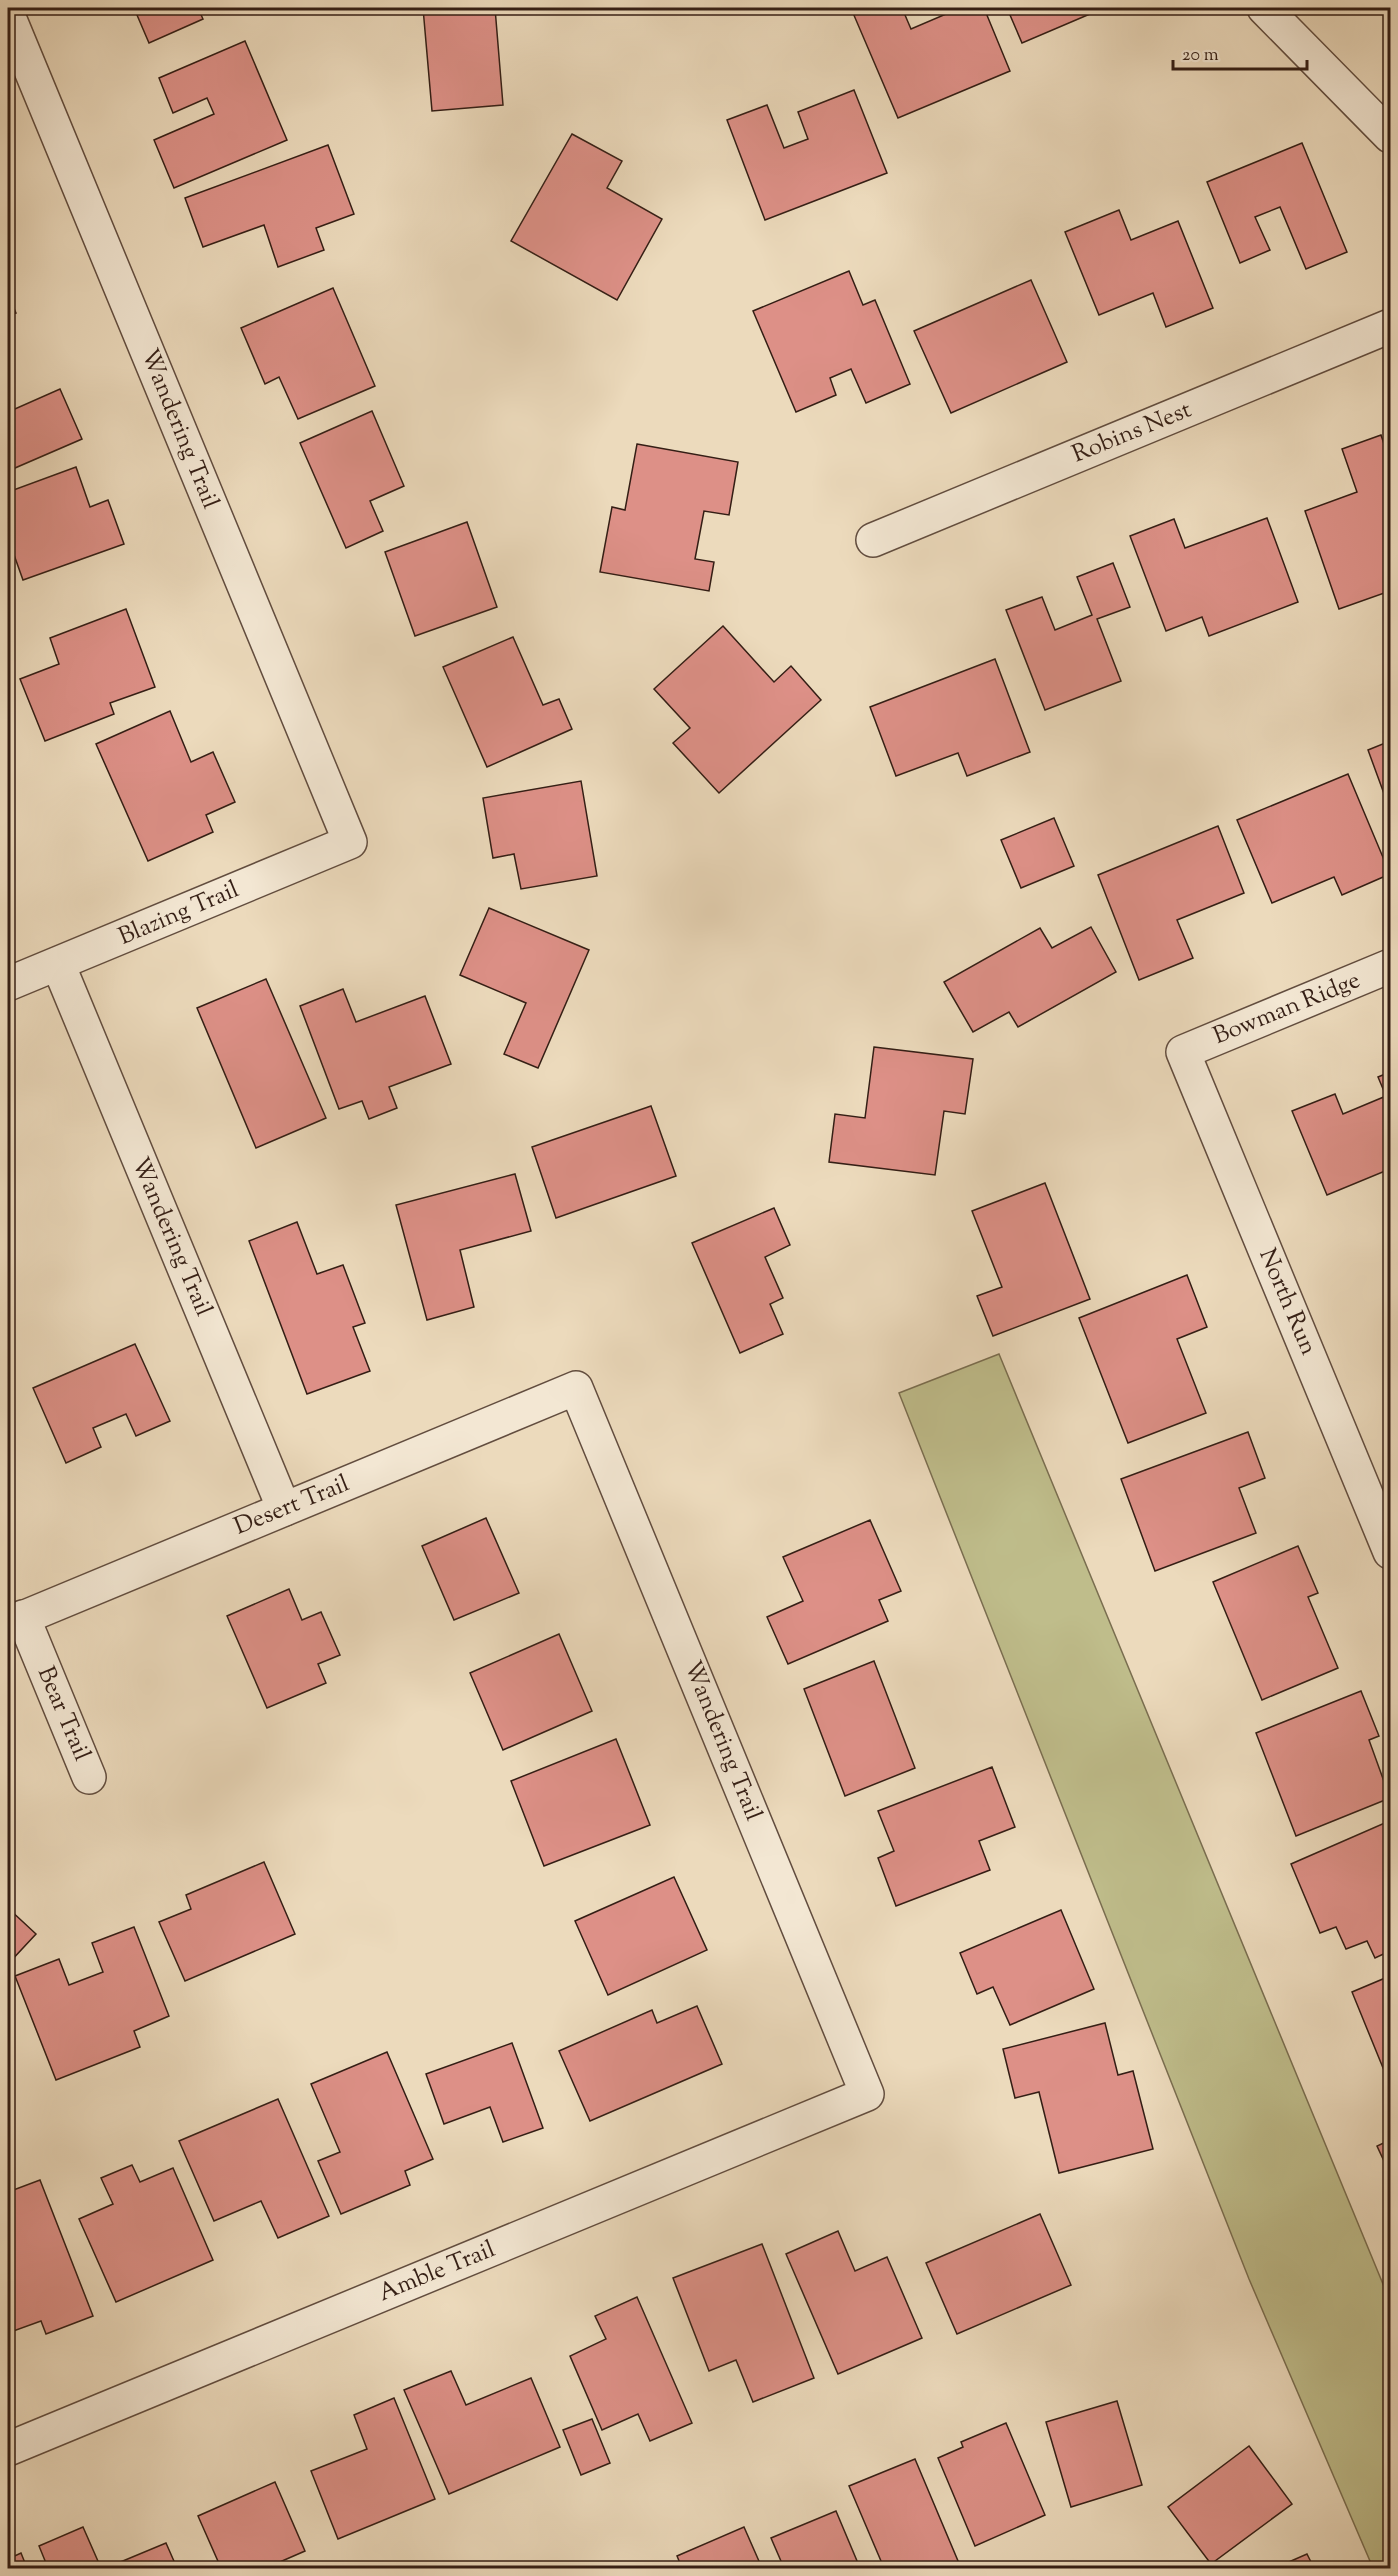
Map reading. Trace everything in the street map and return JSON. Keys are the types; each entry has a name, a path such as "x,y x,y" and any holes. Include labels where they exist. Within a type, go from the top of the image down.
{"street":[{"path":"1264,8 1390,136"},
{"name":"Wandering Trail","path":"8,15 350,843"},
{"name":"Robins Nest","path":"873,540 1390,326"},
{"name":"Blazing Trail","path":"8,984 350,843"},
{"name":"Wandering Trail","path":"58,964 284,1509"},
{"name":"Bowman Ridge","path":"1183,1052 1390,966"},
{"name":"North Run","path":"1183,1052 1390,1552"},
{"name":"Wandering Trail","path":"576,1388 867,2094"},
{"name":"Desert Trail","path":"15,1620 576,1388"},
{"name":"Bear Trail","path":"15,1620 89,1777"},
{"name":"Amble Trail","path":"8,2449 867,2094"}],"shaded area":[{"path":"999,1354 1390,2301 1390,2568 1373,2568 1249,2279 899,1393"}],"building":[{"path":"134,8 198,8 203,19 149,43"},
{"path":"423,8 495,8 503,105 432,111"},
{"path":"865,8 902,8 911,29 960,8 984,8 1010,71 898,118 853,13"},
{"path":"1007,8 1104,8 1022,43"},
{"path":"245,41 287,140 174,188 154,140 214,114 207,98 173,113 159,78"},
{"path":"854,90 887,173 765,220 727,120 767,105 784,148 808,139 798,112"},
{"path":"572,134 622,161 607,188 662,219 617,300 511,241"},
{"path":"1302,143 1347,252 1306,269 1280,207 1255,217 1270,250 1240,263 1207,182"},
{"path":"328,145 354,214 316,228 324,250 278,267 264,225 203,247 185,198"},
{"path":"1119,210 1131,240 1178,221 1213,308 1166,327 1153,293 1099,315 1065,232"},
{"path":"849,271 863,305 875,300 910,384 866,403 851,369 830,378 836,395 796,412 753,311"},
{"path":"1031,280 1067,362 951,413 914,331"},
{"path":"333,288 375,386 298,419 279,377 265,384 241,328"},
{"path":"8,294 16,313 8,316"},
{"path":"60,389 82,439 8,471 8,412"},
{"path":"372,411 404,486 370,501 383,531 346,548 300,443"},
{"path":"1381,435 1390,462 1390,591 1339,609 1305,511 1357,492 1342,449"},
{"path":"637,444 738,462 729,515 704,511 695,559 714,562 709,591 600,572 612,507 625,510"},
{"path":"76,467 90,507 108,500 124,544 23,580 8,538 8,492"},
{"path":"1267,518 1298,602 1209,636 1202,617 1166,631 1130,536 1174,519 1185,548"},
{"path":"467,522 497,607 415,636 385,552"},
{"path":"1113,563 1130,607 1097,619 1121,681 1045,710 1006,610 1042,597 1055,630 1092,615 1077,577"},
{"path":"126,609 155,687 110,703 114,714 45,741 20,679 59,664 50,638"},
{"path":"723,626 774,682 791,666 821,700 719,793 673,743 690,728 654,689"},
{"path":"513,637 543,705 559,699 572,729 487,767 443,667"},
{"path":"995,659 1030,752 967,776 958,753 896,776 870,707"},
{"path":"170,711 191,762 213,752 235,802 206,815 213,832 148,861 96,744"},
{"path":"1390,741 1390,810 1368,750"},
{"path":"1348,774 1390,874 1342,895 1334,877 1272,903 1237,820"},
{"path":"581,781 597,876 521,889 514,854 493,858 483,798"},
{"path":"1054,818 1074,866 1021,888 1001,840"},
{"path":"1218,826 1244,893 1177,920 1193,958 1139,980 1098,875"},
{"path":"489,908 589,950 538,1068 504,1054 526,1003 460,975"},
{"path":"1091,927 1116,972 1018,1027 1009,1012 973,1032 944,982 1040,928 1052,948"},
{"path":"266,979 326,1118 256,1148 197,1008"},
{"path":"343,989 356,1022 425,996 451,1064 389,1087 397,1108 369,1119 362,1101 339,1109 300,1006"},
{"path":"874,1047 973,1059 965,1114 944,1111 935,1175 829,1162 835,1114 865,1118"},
{"path":"1390,1072 1390,1169 1327,1195 1292,1111 1335,1094 1343,1114 1386,1096 1378,1077"},
{"path":"651,1106 676,1176 556,1218 532,1147"},
{"path":"515,1174 531,1231 460,1250 474,1307 427,1320 396,1205"},
{"path":"1045,1183 1090,1299 993,1336 977,1296 1002,1287 972,1211"},
{"path":"774,1208 790,1245 765,1257 783,1298 770,1304 783,1334 740,1353 692,1243"},
{"path":"297,1222 317,1274 343,1265 365,1323 353,1327 370,1371 307,1394 249,1241"},
{"path":"1187,1275 1207,1327 1177,1339 1206,1413 1128,1443 1079,1318"},
{"path":"135,1344 170,1421 136,1436 126,1414 93,1428 101,1447 66,1463 33,1388"},
{"path":"1248,1432 1265,1478 1239,1488 1256,1533 1155,1571 1121,1479"},
{"path":"486,1518 519,1593 454,1620 422,1546"},
{"path":"870,1520 901,1591 879,1600 888,1621 788,1664 767,1617 803,1601 783,1557"},
{"path":"1298,1546 1318,1593 1308,1597 1338,1668 1262,1700 1213,1582"},
{"path":"289,1589 302,1620 321,1612 340,1655 318,1664 326,1683 267,1708 227,1616"},
{"path":"559,1634 592,1711 503,1750 470,1673"},
{"path":"874,1661 915,1768 845,1796 804,1689"},
{"path":"1361,1691 1379,1736 1369,1740 1390,1798 1296,1836 1256,1733"},
{"path":"616,1739 650,1825 544,1866 511,1781"},
{"path":"992,1767 1015,1827 979,1841 990,1870 896,1906 878,1858 894,1851 878,1811"},
{"path":"1387,1822 1390,1830 1390,1951 1375,1958 1367,1941 1346,1949 1336,1927 1320,1933 1291,1864"},
{"path":"264,1862 295,1934 185,1981 159,1922 191,1909 186,1895"},
{"path":"674,1877 707,1950 608,1995 575,1921"},
{"path":"8,1908 36,1934 8,1964"},
{"path":"1061,1910 1094,1989 1010,2025 993,1987 977,1994 960,1953"},
{"path":"134,1927 169,2016 134,2031 140,2047 56,2080 15,1976 59,1959 69,1985 103,1972 92,1943"},
{"path":"1390,1976 1390,2085 1352,1992"},
{"path":"697,2006 722,2064 590,2121 559,2051 652,2010 657,2023"},
{"path":"1105,2023 1118,2075 1133,2071 1153,2149 1059,2173 1039,2092 1015,2098 1003,2049"},
{"path":"512,2043 543,2128 503,2142 490,2107 444,2124 426,2074"},
{"path":"387,2052 433,2159 405,2171 410,2185 341,2214 318,2161 340,2152 311,2084"},
{"path":"278,2099 329,2216 278,2238 261,2201 214,2221 179,2141"},
{"path":"1390,2140 1390,2174 1377,2146"},
{"path":"132,2165 140,2182 173,2168 213,2260 116,2302 79,2219 113,2204 101,2178"},
{"path":"40,2180 93,2316 46,2334 41,2321 8,2333 8,2192"},
{"path":"1040,2214 1071,2285 957,2334 926,2263"},
{"path":"838,2231 855,2271 887,2257 922,2338 838,2374 786,2254"},
{"path":"762,2244 814,2378 753,2402 736,2360 709,2371 673,2278"},
{"path":"637,2297 692,2423 650,2441 638,2414 602,2430 570,2356 606,2339 595,2316"},
{"path":"451,2371 466,2405 531,2378 560,2447 449,2494 404,2390"},
{"path":"394,2398 435,2499 338,2539 311,2471 367,2449 354,2415"},
{"path":"1117,2401 1142,2485 1071,2507 1046,2422"},
{"path":"592,2419 610,2463 581,2475 563,2430"},
{"path":"1006,2423 1045,2515 975,2546 938,2458 963,2447 961,2442"},
{"path":"1249,2446 1292,2504 1211,2564 1168,2507"},
{"path":"915,2459 961,2568 884,2568 849,2486"},
{"path":"275,2482 305,2551 266,2568 221,2568 198,2516"},
{"path":"836,2511 860,2568 784,2568 771,2538"},
{"path":"83,2527 101,2568 48,2568 39,2546"},
{"path":"744,2527 762,2568 682,2568 677,2556"},
{"path":"166,2543 177,2568 106,2568"},
{"path":"21,2553 27,2568 8,2568 8,2559"},
{"path":"1307,2554 1314,2568 1275,2568"}]}
